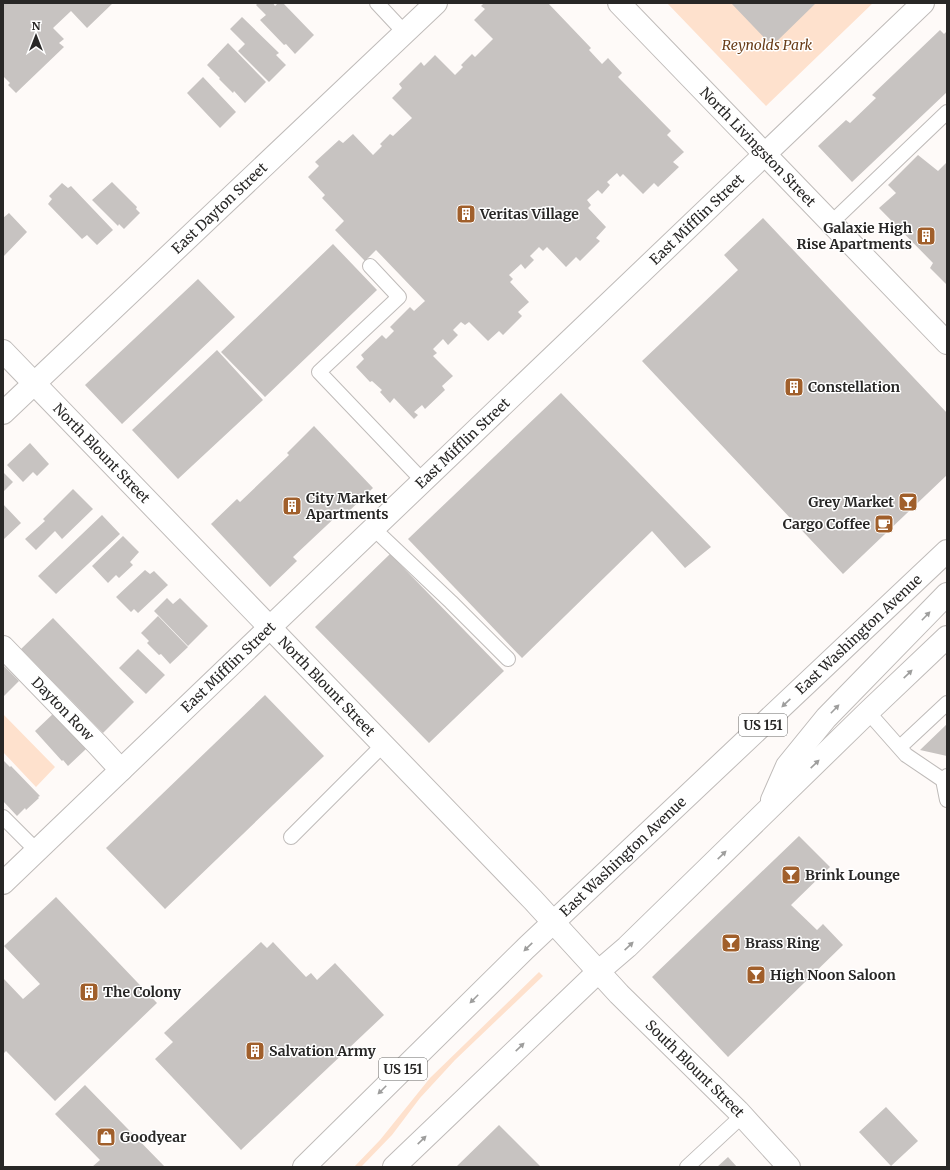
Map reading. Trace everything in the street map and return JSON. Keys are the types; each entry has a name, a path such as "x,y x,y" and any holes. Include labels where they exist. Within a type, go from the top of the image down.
{"street":[{"name":"East Dayton Street","path":"3,413 436,3"},
{"name":"North Livingston Street","path":"619,3 947,343"},
{"name":"East Mifflin Street","path":"3,883 923,3"},
{"name":"North Blount Street","path":"3,351 554,922 599,971"},
{"name":"East Washington Avenue","path":"304,1167 554,922 947,551"},
{"path":"768,810 787,766 826,718 947,594"},
{"path":"394,1167 599,971 627,947 947,636"},
{"name":"Dayton Row","path":"3,647 121,770"},
{"name":"South Blount Street","path":"599,971 619,994 742,1116 789,1167"}],"lane":[{"path":"377,3 405,33"},
{"path":"831,223 947,112"},
{"path":"370,266 398,297 319,372 423,481"},
{"path":"373,528 451,602 508,659"},
{"path":"900,747 947,703"},
{"path":"868,712 906,755 945,778 947,800"},
{"path":"291,837 383,745"},
{"path":"3,817 37,851"},
{"path":"687,1167 742,1116"}],"green space":[{"name":"Reynolds Park","path":"667,3 873,3 766,106"},
{"path":"3,714 55,767 36,787 3,752"},
{"path":"539,972 543,976 455,1060 420,1098 392,1135 361,1167 354,1167 380,1140 430,1078"}],"building":[{"path":"3,3 113,3 87,28 71,11 53,28 64,39 59,43 64,47 16,93 8,85 10,83 3,76"},
{"path":"258,3 273,3 275,6 278,3 283,3 314,35 295,54 286,44 284,45 260,20 266,15 256,5"},
{"name":"Veritas Village","path":"484,3 548,3 591,48 589,50 602,64 608,58 622,73 618,77 671,131 667,135 684,152 673,162 679,167 658,187 654,183 643,194 623,174 620,177 617,173 607,182 610,185 602,194 598,190 587,200 591,205 588,208 606,227 596,238 600,241 580,261 576,257 566,267 547,247 543,251 539,247 530,256 534,260 525,269 521,264 509,275 513,279 510,282 529,302 518,312 522,316 503,335 499,331 488,341 469,322 465,325 461,322 453,330 458,335 448,345 443,339 433,349 437,353 433,356 453,376 442,386 445,390 425,409 422,405 414,412 418,415 414,419 394,398 390,403 380,392 382,390 372,381 370,382 356,367 364,359 361,355 382,335 386,339 394,331 390,327 410,307 414,311 425,301 376,250 365,261 335,230 344,221 322,198 325,195 308,177 319,166 315,162 339,140 343,143 353,134 373,155 382,146 380,144 390,134 393,136 412,118 392,98 402,88 399,84 421,62 424,66 435,55 455,75 463,67 461,65 472,54 475,57 493,39 474,20 485,9 481,6"},
{"path":"731,3 816,3 772,46"},
{"path":"242,17 279,53 276,55 286,65 269,82 238,51 245,44 230,29"},
{"path":"940,30 944,34 947,31 947,92 852,182 818,146 846,120 850,123 876,98 872,95"},
{"path":"228,43 266,82 245,103 234,91 233,93 219,79 220,78 207,65"},
{"path":"203,77 236,112 220,128 187,93"},
{"name":"Galaxie High Rise Apartments","path":"918,155 938,171 947,162 947,285 930,268 933,263 879,208 896,193 888,185"},
{"path":"112,182 137,207 136,209 140,213 124,229 119,224 118,226 92,200"},
{"path":"62,183 68,188 71,186 113,230 97,245 87,235 82,239 48,204 52,199 49,196"},
{"path":"9,213 27,232 3,257 3,218"},
{"name":"Constellation","path":"763,218 947,413 947,475 843,574 642,361 738,270 724,255"},
{"path":"333,244 377,290 265,397 221,352"},
{"path":"198,279 235,317 122,424 85,385"},
{"path":"217,350 263,400 178,479 132,430"},
{"path":"561,393 711,547 685,568 652,531 522,658 408,539"},
{"name":"City Market Apartments","path":"314,426 373,488 346,514 342,511 293,557 297,561 270,587 211,524 237,499 240,502 289,455 287,453"},
{"path":"30,443 49,464 37,476 33,472 23,482 7,465"},
{"path":"3,472 13,482 3,492"},
{"path":"73,489 93,509 62,539 55,531 36,550 25,539 45,521 43,519"},
{"path":"3,504 21,523 3,540"},
{"path":"102,515 120,534 56,594 38,576"},
{"path":"123,536 139,552 130,562 133,565 119,578 116,575 108,583 92,566"},
{"path":"390,554 504,671 429,743 315,627"},
{"path":"145,570 150,574 154,571 168,585 138,613 134,609 131,612 116,597"},
{"path":"167,598 173,604 180,598 208,626 188,646 154,611"},
{"path":"158,616 188,647 170,664 161,654 159,655 147,643 149,641 141,633"},
{"path":"53,618 134,702 103,733 21,649"},
{"path":"138,649 165,675 146,694 119,668"},
{"path":"3,665 19,681 3,697"},
{"path":"265,695 324,756 165,909 106,848"},
{"path":"55,712 86,749 68,766 35,731"},
{"path":"947,724 947,756 920,750"},
{"path":"3,760 10,767 11,766 40,796 26,810 25,808 17,816 3,801"},
{"path":"799,836 830,867 791,905 817,930 823,924 843,945 728,1057 652,977"},
{"name":"The Colony","path":"56,897 157,1003 55,1101 6,1051 3,1054 3,978 23,999 40,984 4,946"},
{"name":"Salvation Army","path":"261,942 267,948 273,942 306,977 311,973 317,980 335,963 384,1015 241,1150 155,1059 173,1042 164,1033"},
{"name":"Goodyear","path":"85,1085 165,1167 92,1167 100,1160 55,1114"},
{"path":"886,1107 918,1141 891,1166 859,1132"},
{"path":"499,1125 541,1167 456,1167"},
{"path":"728,1157 737,1167 717,1167"}],"place":[{"name":"Veritas Village","path":"466,214"},
{"name":"Galaxie High Rise Apartments","path":"926,236"},
{"name":"Constellation","path":"794,387"},
{"name":"Grey Market","path":"908,502"},
{"name":"City Market Apartments","path":"292,506"},
{"name":"Cargo Coffee","path":"884,524"},
{"name":"Brink Lounge","path":"791,875"},
{"name":"Brass Ring","path":"731,943"},
{"name":"High Noon Saloon","path":"756,975"},
{"name":"The Colony","path":"89,992"},
{"name":"Salvation Army","path":"255,1051"},
{"name":"Goodyear","path":"106,1137"}]}
